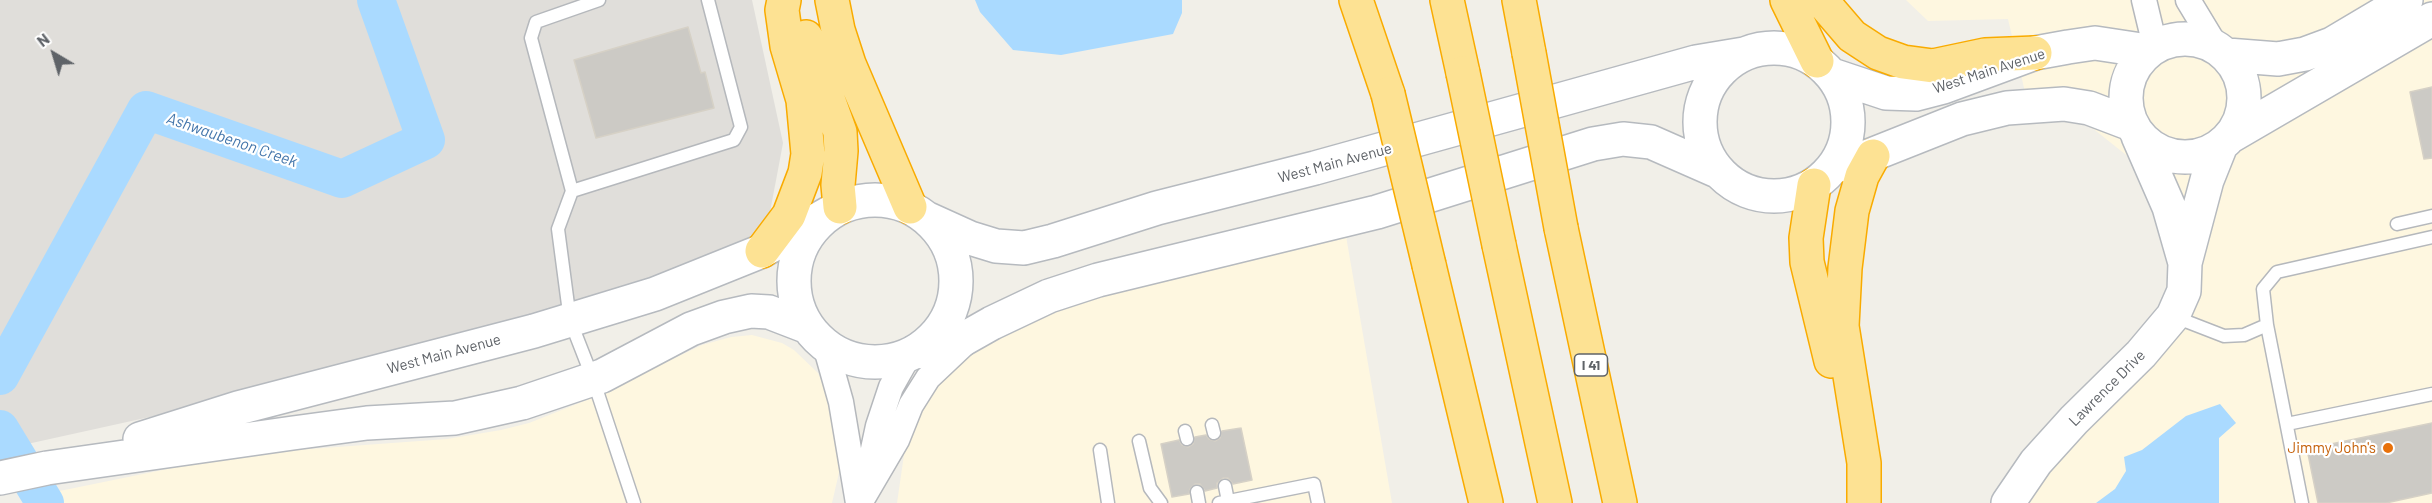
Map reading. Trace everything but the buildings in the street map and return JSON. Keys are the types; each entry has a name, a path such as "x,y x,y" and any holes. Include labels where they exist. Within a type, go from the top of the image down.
{"highway":[{"path":"762,251 789,215 805,173 808,154 803,100 787,46 782,10 784,0"},
{"path":"797,0 813,60 840,132 842,151 835,210"},
{"path":"832,0 838,30 849,64 919,213"},
{"path":"1356,0 1388,94"},
{"path":"1373,0 1388,94 1486,503"},
{"path":"1446,0 1555,503"},
{"name":"I 41","path":"1519,0 1561,228 1620,503"},
{"path":"1529,53 1532,0"},
{"path":"1787,0 1824,68"},
{"path":"1821,0 1852,36 1878,53 1903,62 1933,66 1985,55 2036,53"},
{"path":"1864,498 1864,463 1842,326 1845,268 1852,211 1862,176 1873,156"},
{"path":"1821,179 1806,238 1807,262 1853,465 1864,498"}],"main road":[{"path":"2135,130 2126,111 2127,85 2138,61 2151,49 2167,41 2193,39 2222,52 2277,59 2305,54 2332,44 2406,0"},
{"path":"1821,179 1840,156 1847,136 1848,114 1843,93 1824,68 1794,50 1769,48 1744,54 1724,66 1709,84 1701,106 1699,129 1705,152 1718,171 1734,185 1753,194 1774,197 1795,194 1821,179 1962,119 2028,105 2064,104 2089,108 2135,130 2159,152 2184,158 2204,154 2432,18"},
{"name":"West Main Avenue","path":"1824,68 1886,93 1916,94 1943,87 2036,53 2095,43 2151,49"},
{"path":"2222,52 2241,76 2244,101 2238,126 2226,140"},
{"name":"West Main Avenue","path":"919,213 970,238 994,245 1024,248 1157,208 1327,165 1696,62 1744,54"},
{"name":"Lawrence Drive","path":"2135,130 2169,207 2185,263"},
{"path":"911,353 935,336 950,314 956,289 955,263 945,238 919,213 887,200 863,200 835,210 812,230 799,253 794,278 797,303 816,336 844,356 865,362 888,361 911,353 946,349 992,323 1049,296 1098,280 1377,212 1593,144 1623,139 1651,142 1718,171"},
{"name":"Lawrence Drive","path":"2008,503 2036,462 2073,420 2141,354 2173,316 2184,291 2185,263 2207,180 2226,140"},
{"name":"West Main Avenue","path":"47,468 238,408 570,320 655,294 762,251 835,210"},
{"name":"West Main Avenue","path":"0,478 47,468 367,423 455,418 522,403 593,379 691,329 724,317 751,311 769,312 816,336"}],"street":[{"path":"2144,0 2151,49"},
{"path":"2188,0 2222,52"},
{"path":"861,501 897,440 911,405 928,378 972,335"},
{"path":"816,336 841,402 861,501"},
{"path":"861,501 878,426 891,387 911,353"}],"lane":[{"path":"599,0 536,22 531,38 572,191 558,229 570,320 593,379 634,503"},
{"path":"572,191 734,140 741,127 708,0"},
{"path":"2397,224 2432,216"},
{"path":"2302,503 2267,325 2263,289 2277,272 2432,237"},
{"path":"2173,316 2224,336 2244,335 2267,325"},
{"path":"2287,424 2432,394"},
{"path":"1139,441 1150,488 1161,503"},
{"path":"1100,450 1108,503"},
{"path":"1225,486 1223,502 1314,484 1318,503"},
{"path":"1147,503 1150,488"}],"shaded area":[{"path":"0,0 752,0 783,143 767,228 746,241 630,286 487,331 195,407 0,450"},
{"path":"1906,0 2432,0 2432,503 2008,503 2141,354 2185,263 2135,162 2091,127 2028,105 2008,19 1928,21"},
{"path":"1346,236 1392,503 897,503 905,448 932,388 961,362 984,346 1029,322 1150,282"},
{"path":"752,335 782,343 794,350 818,373 835,415 841,464 832,503 38,503 35,496 241,454 447,439 501,430 529,423 587,400 702,345 731,337"}],"water":[{"path":"975,0 1182,0 1182,13 1173,34 1061,55 1013,50 980,12"},
{"path":"2220,404 2236,423 2219,438 2219,503 2096,503 2115,489 2126,471 2124,457 2142,450 2186,416"}],"waterway":[{"name":"Ashwaubenon Creek","path":"0,376 146,110 342,179 426,140 376,0"},
{"name":"Ashwaubenon Creek","path":"0,429 45,503"}],"place":[{"name":"Jimmy John's","path":"2388,448"}]}
